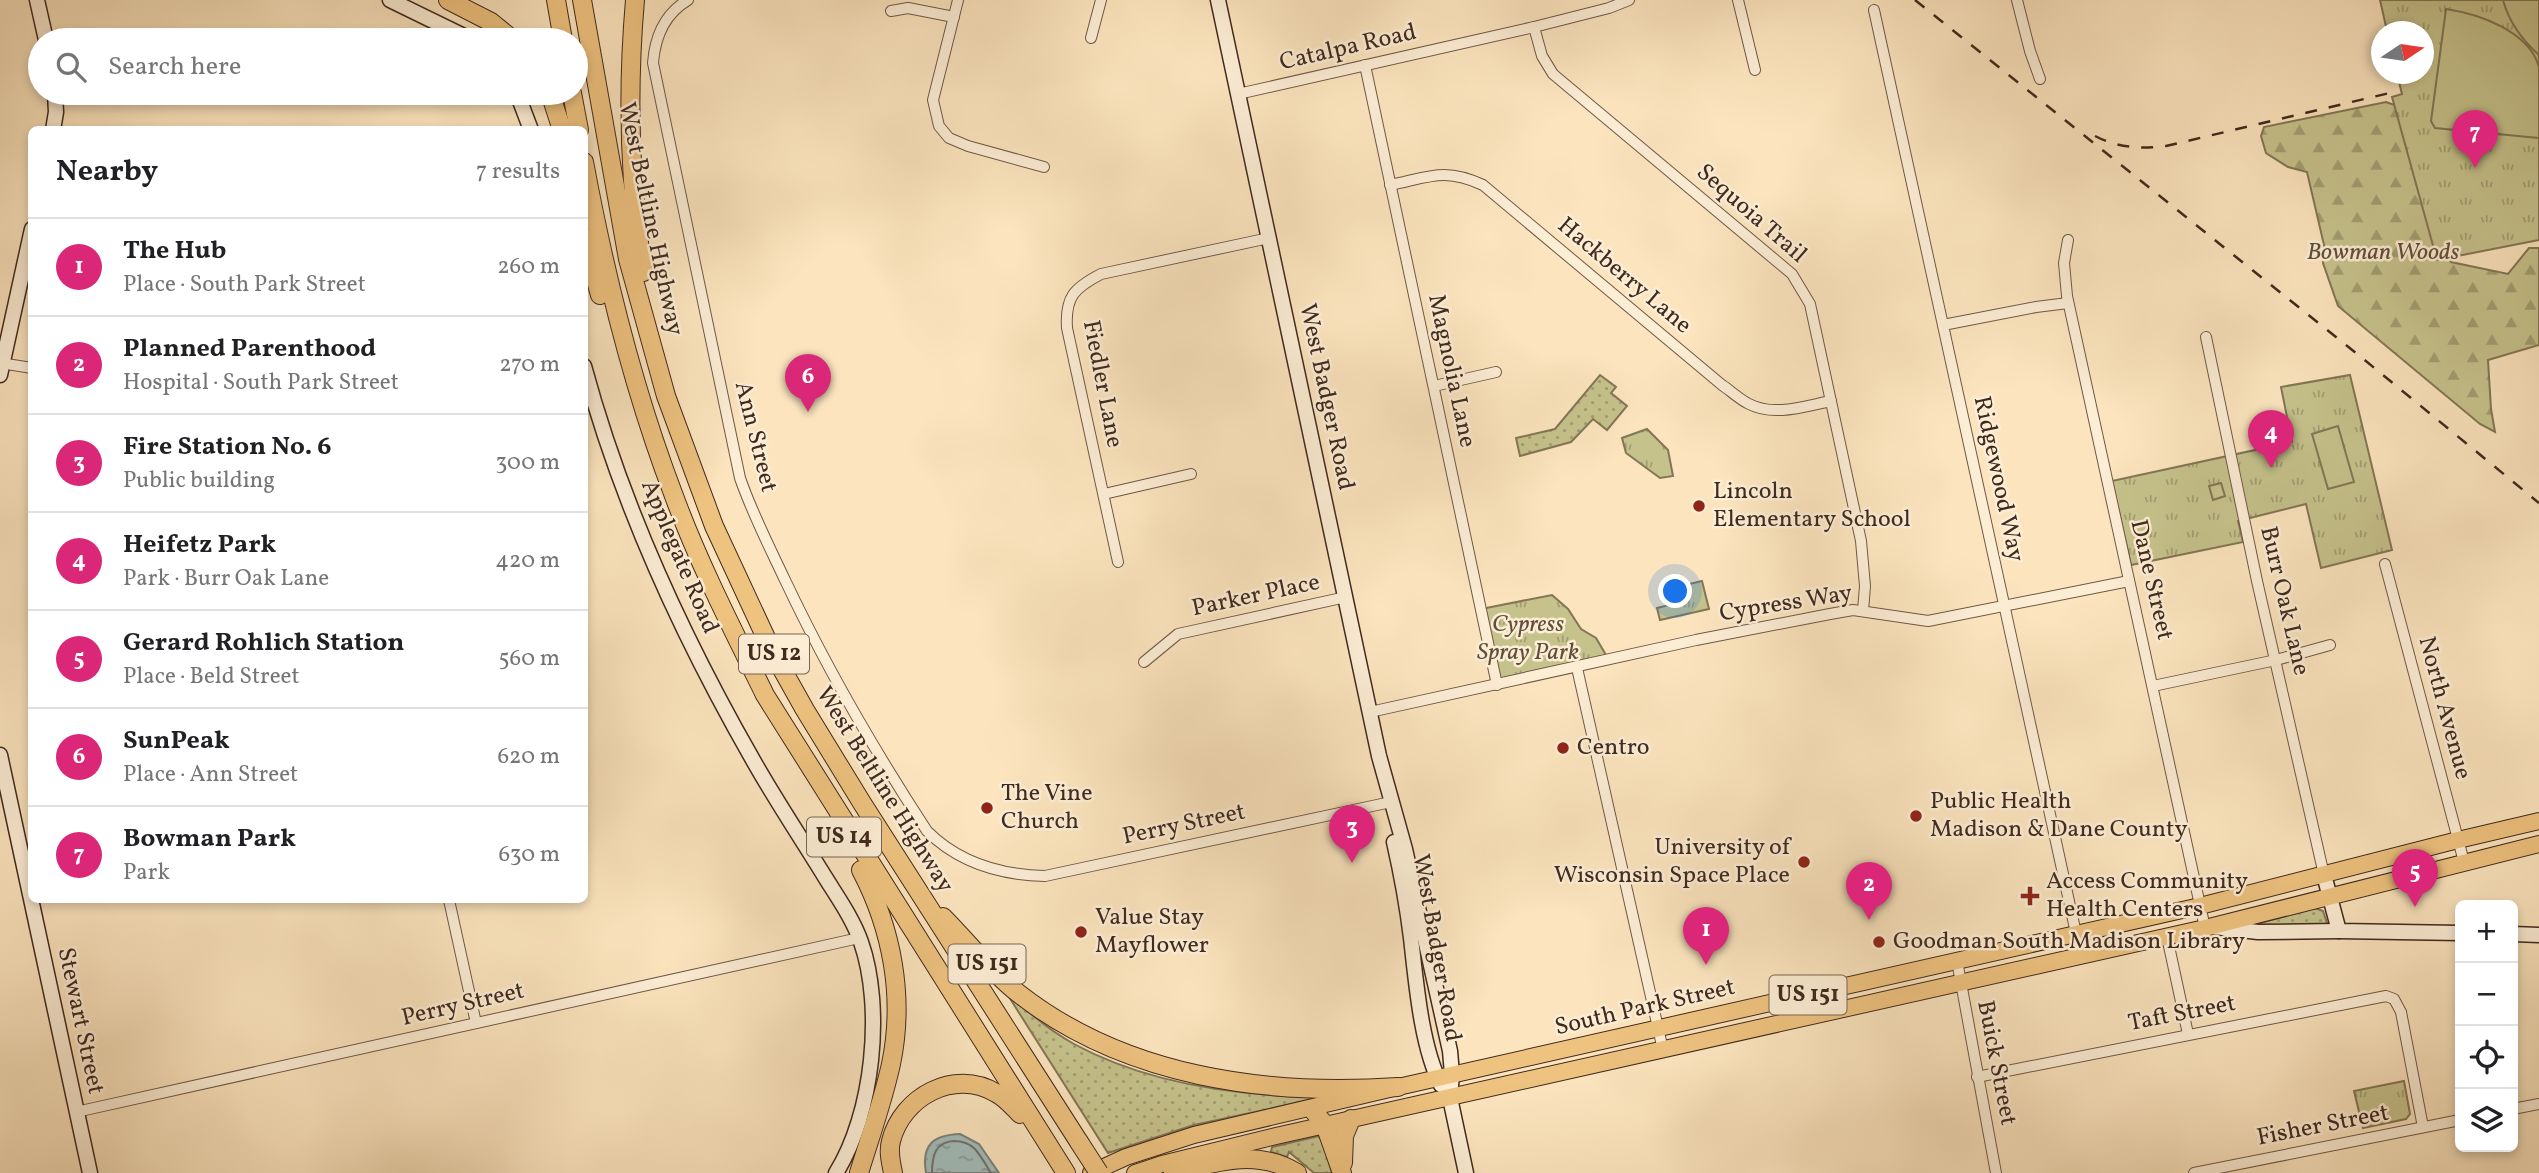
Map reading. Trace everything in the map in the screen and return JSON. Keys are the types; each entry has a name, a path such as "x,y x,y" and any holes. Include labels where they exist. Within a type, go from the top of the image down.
{"highway":[{"path":"448,0 498,28"},
{"path":"556,0 561,28"},
{"name":"West Beltline Highway","path":"582,0 587,28"},
{"path":"635,0 630,82 631,175 643,275 666,396"},
{"name":"West Beltline Highway","path":"588,34 628,259 666,396 701,493 774,653 805,710 1099,1173"},
{"path":"554,105 561,126"},
{"name":"West Beltline Highway","path":"574,105 578,126"},
{"name":"West Beltline Highway","path":"588,181 609,283 661,463 701,561 765,695 1066,1173"},
{"path":"588,252 622,366 661,463"},
{"name":"US 14","path":"765,695 872,889 888,934 895,979 895,1030 891,1065 873,1125"},
{"name":"US 151","path":"919,892 1015,991 1046,1013 1134,1057 1195,1074 1246,1084 1311,1089 1398,1087"},
{"path":"893,1173 889,1154 890,1142 899,1119 917,1099 947,1086 975,1085 997,1093 1039,1130"},
{"path":"1311,1109 1325,1125 1343,1173"},
{"path":"1343,1173 1344,1136 1351,1119"},
{"path":"859,1173 873,1125"},
{"path":"870,1173 873,1125"},
{"path":"1173,1173 1243,1157 1279,1163 1297,1173"}],"main road":[{"name":"South Park Street","path":"1091,1173 1126,1157 1181,1139 1445,1076 2077,935 2539,821"},
{"name":"South Park Street","path":"1135,1173 1162,1164 1351,1119 2167,937 2539,844"}],"street":[{"path":"37,0 43,28"},
{"path":"390,0 447,28"},
{"name":"Ann Street","path":"688,0 675,10 659,33 653,64 740,478 785,580 837,684 920,821 942,846 986,867"},
{"path":"958,0 933,100 939,126 949,138 968,146 1044,167"},
{"path":"1091,38 1101,0"},
{"name":"West Badger Road","path":"1219,0 1370,712 1424,929 1452,1060 1445,1076"},
{"name":"Catalpa Road","path":"1238,94 1534,27 1609,8 1629,0"},
{"path":"1738,0 1755,71"},
{"path":"2017,0 2040,79"},
{"path":"891,11 908,8 954,17"},
{"name":"Ridgewood Way","path":"1874,10 2081,956"},
{"name":"Sequoia Trail","path":"1534,27 1542,56 1553,74 1792,274 1805,292 1810,304 1862,548 1865,586 1863,611"},
{"name":"Magnolia Lane","path":"1365,65 1497,685"},
{"path":"54,126 56,105"},
{"path":"522,105 529,126"},
{"name":"Hackberry Lane","path":"1390,185 1449,174 1464,176 1483,185 1722,385 1750,405 1784,410 1830,401"},
{"name":"Fiedler Lane","path":"1118,562 1067,328 1066,312 1072,296 1082,284 1101,274 1269,237"},
{"name":"Dane Street","path":"2068,240 2064,263 2068,303 2200,906 2209,927"},
{"path":"28,247 1,367 28,368"},
{"path":"1943,325 2068,303"},
{"name":"Burr Oak Lane","path":"2206,337 2257,581 2324,875"},
{"path":"1434,386 1496,372"},
{"name":"Applegate Road","path":"588,379 612,454 652,557 688,638 755,764 841,903 859,938 869,981 871,1060 857,1128 836,1173"},
{"path":"1104,494 1191,474"},
{"name":"North Avenue","path":"2385,564 2396,631 2464,862"},
{"name":"Cypress Way","path":"1370,712 1830,614 1863,611 1928,621 2129,581"},
{"name":"Parker Place","path":"1144,662 1178,634 1346,597"},
{"path":"2153,686 2276,660 2330,645"},
{"path":"1577,668 1663,1050"},
{"name":"Stewart Street","path":"1,760 28,887"},
{"name":"Perry Street","path":"986,867 1020,876 1045,876 1391,802"},
{"name":"West Badger Road","path":"1391,802 1392,830 1407,908 1414,973 1445,1076 1466,1173"},
{"path":"2324,875 2339,931"},
{"name":"Stewart Street","path":"31,903 90,1173"},
{"path":"450,903 476,1023"},
{"path":"2209,927 2258,932 2455,933"},
{"path":"2518,934 2539,935"},
{"path":"2167,937 2188,1034"},
{"name":"Perry Street","path":"76,1112 859,938"},
{"name":"Buick Street","path":"1957,961 1996,1173"},
{"name":"Taft Street","path":"1977,1077 2386,996 2394,999 2401,1012 2423,1127"},
{"path":"2518,1108 2539,1104"},
{"name":"Fisher Street","path":"2194,1173 2215,1171 2455,1121"}],"green space":[{"path":"2380,0 2539,0 2539,240 2437,260 2392,97 2402,94 2400,84 2434,84 2434,21 2385,21"},
{"path":"2503,0 2539,0 2539,55 2517,30"},
{"path":"2446,9 2473,15 2501,26 2525,43 2533,54 2539,67 2539,138 2435,128 2431,121"},
{"name":"Bowman Woods","path":"2386,102 2400,107 2443,249 2451,262 2508,274 2529,248 2539,248 2539,345 2488,360 2495,432 2480,424 2338,306 2323,263 2324,245 2307,172 2288,167 2266,153 2261,136 2264,127"},
{"path":"1600,375 1616,387 1611,393 1627,406 1607,430 1593,419 1571,442 1520,456 1516,438 1555,429"},
{"path":"2350,375 2392,550 2321,568 2306,504 2238,521 2243,542 2131,565 2112,481 2292,442 2281,387"},
{"path":"2338,426 2354,482 2328,489 2312,434"},
{"path":"1647,429 1668,450 1673,476 1660,478 1626,453 1622,438"},
{"path":"2221,483 2225,496 2213,500 2209,486"},
{"path":"1702,581 1709,609 1660,620 1657,608 1669,605 1667,596 1681,586"},
{"name":"Cypress Spray Park","path":"1552,595 1568,609 1581,629 1596,638 1609,660 1497,685 1481,609"},
{"path":"2315,908 2323,911 2328,926 2256,928 2253,925"},
{"path":"1009,997 1068,1041 1130,1068 1219,1090 1310,1097 1311,1100 1194,1125 1108,1153"},
{"path":"2404,1081 2410,1114 2406,1119 2363,1128 2354,1091"},
{"path":"1322,1136 1332,1173 1314,1173 1289,1152 1287,1157 1271,1152 1272,1147"}],"water":[{"path":"960,1134 979,1144 999,1173 926,1173 926,1155 931,1143 943,1136"}],"railway":[{"path":"1915,0 2539,503"},
{"path":"2095,136 2130,147 2166,146 2398,91"}],"place":[{"name":"Bowman Park","path":"2475,168"},
{"name":"SunPeak","path":"808,412"},
{"name":"Heifetz Park","path":"2271,468"},
{"name":"Lincoln Elementary School","path":"1699,506"},
{"name":"Centro","path":"1563,748"},
{"name":"The Vine Church","path":"987,808"},
{"name":"Public Health Madison & Dane County","path":"1916,816"},
{"name":"University of Wisconsin Space Place","path":"1804,862"},
{"name":"Fire Station No. 6","path":"1352,863"},
{"name":"Access Community Health Centers","path":"2030,896"},
{"name":"Gerard Rohlich Station","path":"2415,907"},
{"name":"Planned Parenthood","path":"1869,920"},
{"name":"Value Stay Mayflower","path":"1081,932"},
{"name":"Goodman South Madison Library","path":"1879,942"},
{"name":"The Hub","path":"1706,965"}]}
